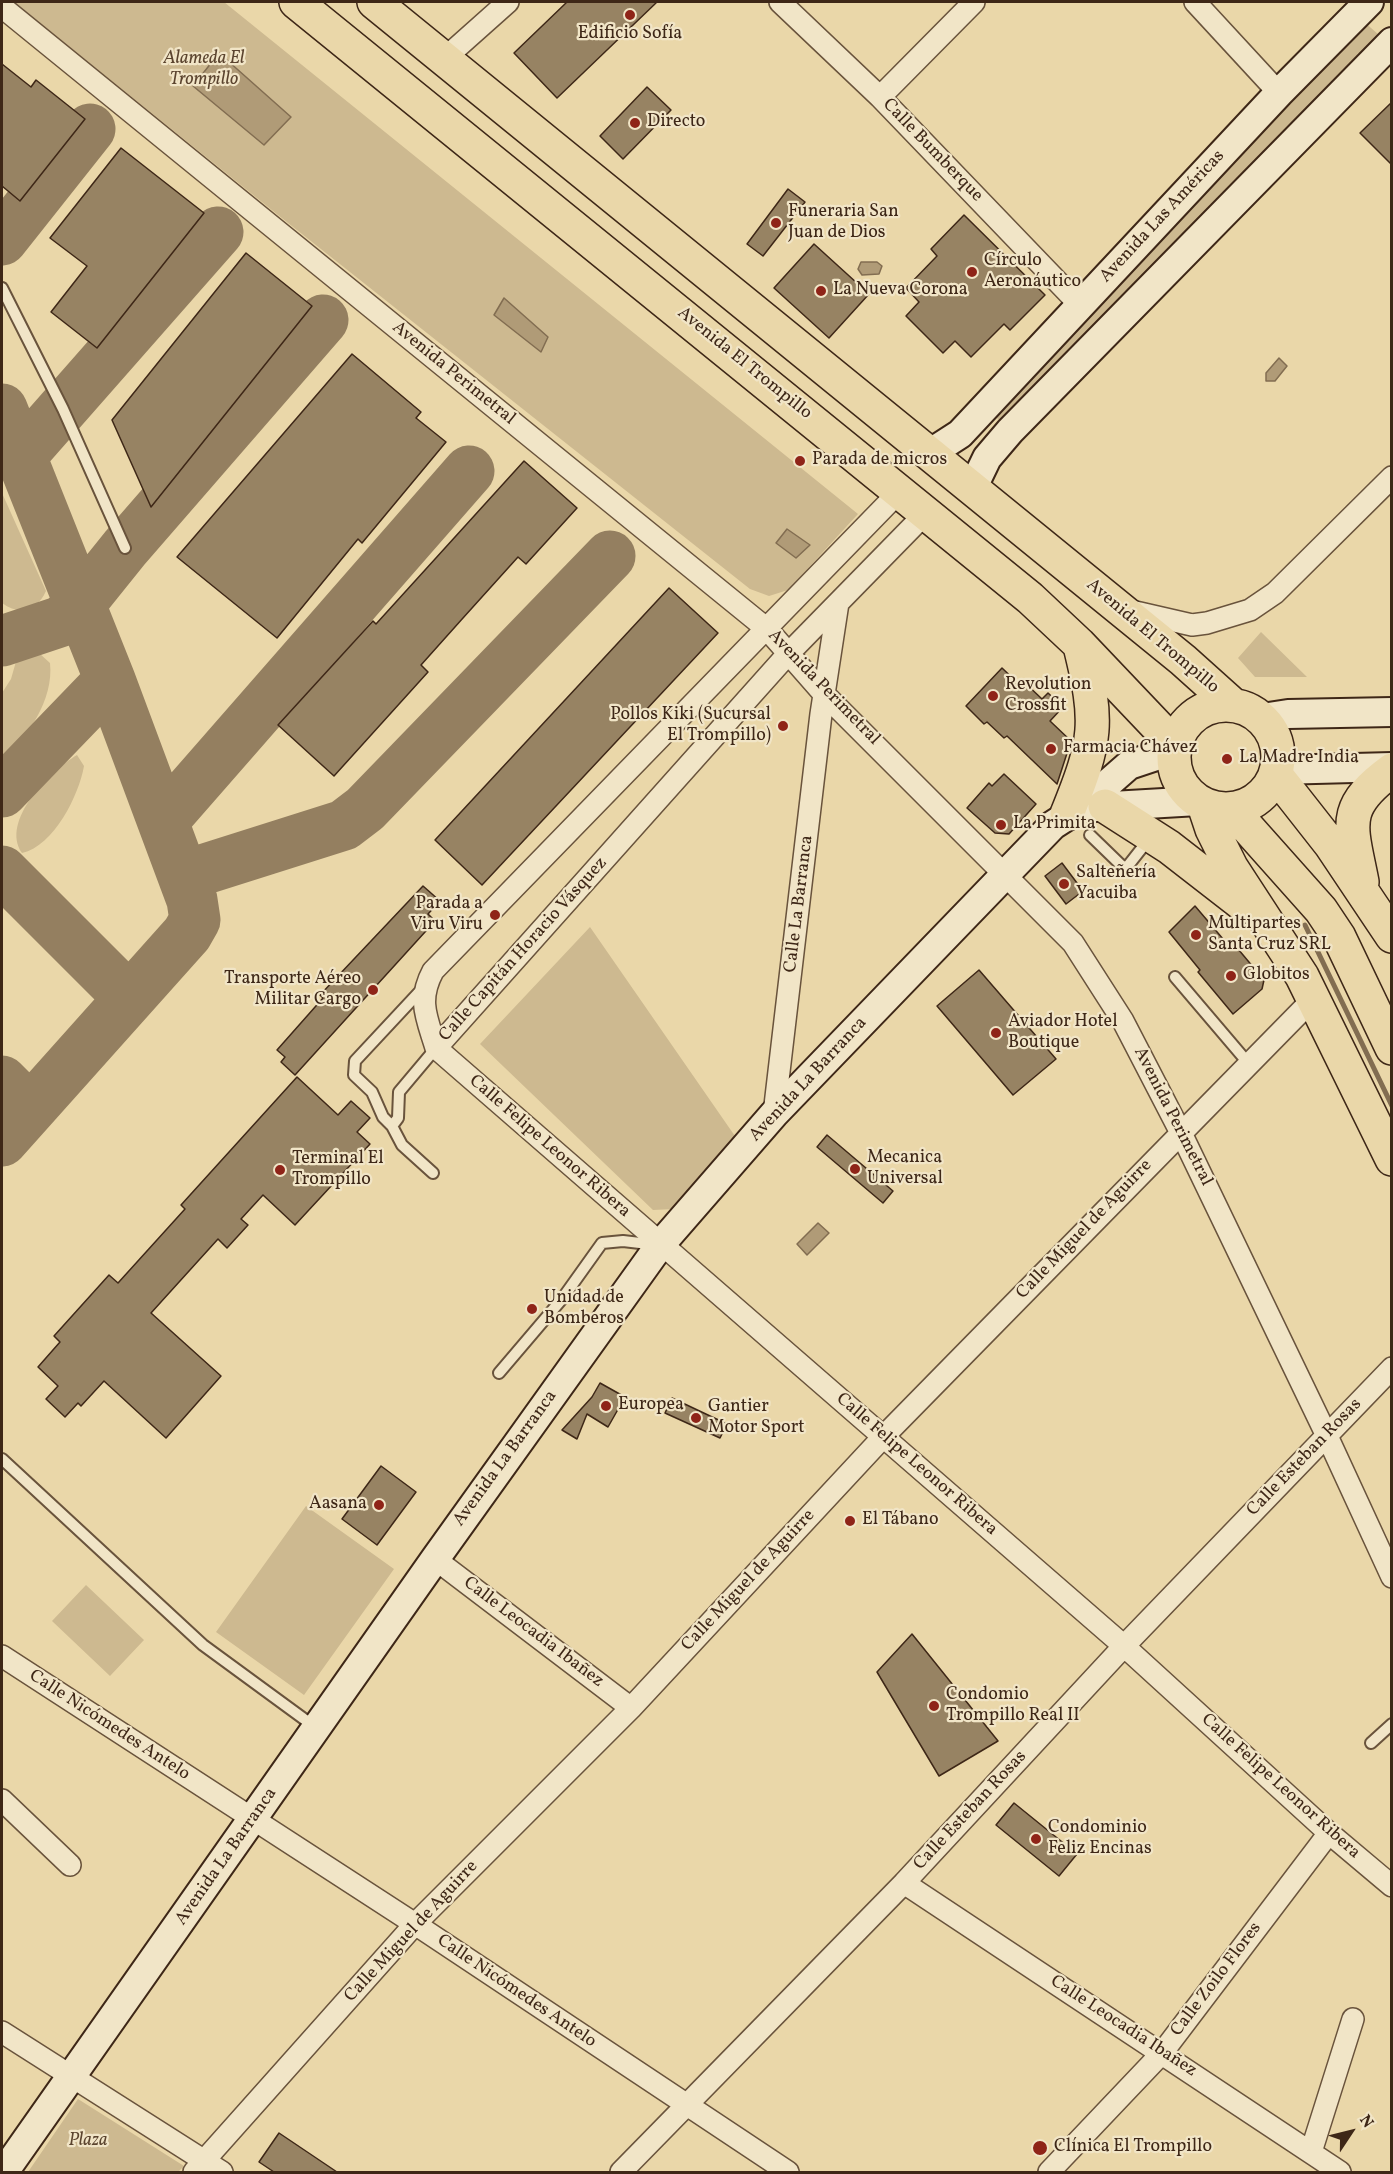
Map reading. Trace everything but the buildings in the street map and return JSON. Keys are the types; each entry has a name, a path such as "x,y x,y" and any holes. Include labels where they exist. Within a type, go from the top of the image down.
{"main road":[{"name":"Avenida El Trompillo","path":"296,2 924,515 1030,598 1079,644 1175,747"},
{"name":"Avenida El Trompillo","path":"374,2 1232,704"},
{"path":"1079,644 1092,695 1094,727 1082,776 1086,815 1151,836 1218,884 1272,930"},
{"path":"1211,805 1259,799 1277,773 1278,746 1272,731 1262,718 1248,709 1232,704 1207,708 1195,714 1183,728 1175,747 1179,779 1187,791 1211,805 1322,910 1339,937 1392,1048"},
{"path":"1365,895 1352,821 1357,801 1368,787 1392,769"},
{"path":"1277,773 1331,845 1392,936"},
{"path":"1211,805 1212,829 1231,867 1314,999 1392,1160"},
{"path":"1331,845 1365,938 1392,995"}],"street":[{"path":"444,59 508,2"},
{"path":"880,97 974,2"},
{"path":"1195,2 1279,93"},
{"name":"Avenida Las Américas","path":"929,454 960,434 1279,93 1369,2"},
{"path":"1380,2 1392,13"},
{"name":"Calle Bumberque","path":"788,4 1080,305"},
{"name":"Avenida Perimetral","path":"2,7 766,629 824,694 1007,874 1073,943 1123,1021 1181,1133 1327,1436 1392,1577"},
{"path":"972,489 987,458 1010,431 1392,42"},
{"path":"986,406 983,413 987,428 1002,434 1010,431"},
{"path":"1115,606 1161,620 1192,625 1207,623 1250,610 1275,593 1392,477"},
{"path":"426,985 433,971 898,492"},
{"name":"Calle Capitán Horacio Vásquez","path":"436,1048 788,655 924,515"},
{"name":"Calle La Barranca","path":"774,1114 824,694 838,603"},
{"path":"1262,718 1288,714 1392,712"},
{"name":"Avenida La Barranca","path":"4,2172 435,1559 660,1245 774,1114 1007,874 1086,815 1129,765 1175,747"},
{"path":"1277,773 1392,769"},
{"path":"1086,815 1211,805"},
{"name":"Calle Capitán Horacio Vásquez","path":"426,985 423,1004 436,1048"},
{"name":"Calle Miguel de Aguirre","path":"207,2169 415,1924 631,1708 884,1436 1314,999"},
{"name":"Calle Felipe Leonor Ribera","path":"436,1048 1124,1646 1329,1833 1392,1886"},
{"name":"Calle Esteban Rosas","path":"621,2172 904,1883 1124,1646 1392,1368"},
{"name":"Calle Leocadia Ibañez","path":"435,1559 631,1708"},
{"name":"Calle Nicómedes Antelo","path":"2,1656 252,1821 415,1924 788,2172"},
{"path":"2,1800 70,1865"},
{"name":"Calle Zoilo Flores","path":"1049,2172 1162,2053 1329,1833"},
{"name":"Calle Leocadia Ibañez","path":"904,1883 1340,2172"},
{"path":"1311,2152 1353,2019"},
{"path":"2,2032 207,2169"}],"lane":[{"path":"2,288 63,409 125,548"},
{"path":"1175,977 1249,1064"},
{"path":"426,985 355,1061 354,1075 372,1092 383,1117 392,1126 402,1145 433,1173"},
{"path":"392,1126 398,1118 399,1092 436,1048"},
{"path":"499,1373 562,1299 602,1243 623,1241 660,1245"},
{"path":"2,1459 203,1645 317,1729"},
{"path":"1371,1743 1392,1724"}],"green space":[{"name":"Alameda El Trompillo","path":"14,2 224,2 858,514 788,590 769,596 750,589 278,215"},
{"path":"1363,21 1386,41 1007,428 989,410"},
{"path":"2,493 46,591 38,603 27,609 15,609 2,603"},
{"path":"1261,632 1307,677 1255,677 1238,658"},
{"path":"29,653 39,653 50,663 48,691 29,730 2,763 2,693 11,679 17,658"},
{"path":"77,755 84,766 71,804 44,841 22,853 17,840 18,826 23,812 42,785 66,762"},
{"path":"590,927 737,1139 674,1209 653,1210 480,1044"},
{"path":"306,1506 394,1569 304,1695 216,1632"},
{"path":"86,1585 144,1640 110,1676 52,1621"},
{"name":"Plaza","path":"78,2099 184,2166 178,2172 28,2172"}],"shaded area":[{"path":"219,53 291,117 264,145 193,86"},
{"path":"861,262 877,262 882,266 879,274 862,275 858,269"},
{"path":"504,298 548,337 541,352 494,315"},
{"path":"1279,358 1287,366 1275,381 1266,381 1266,373"},
{"path":"787,529 810,545 796,558 776,543"},
{"path":"818,1223 829,1233 807,1255 797,1244"}],"waterway":[{"path":"1305,925 1392,1106"}],"taxiway":[{"path":"2,240 90,129"},
{"path":"21,456 218,232"},
{"path":"2,641 62,621 80,604 125,548 323,320"},
{"path":"2,409 110,680 192,900 195,920 187,934 2,1141"},
{"path":"163,821 469,471"},
{"path":"183,876 344,825 365,809 610,556"},
{"path":"2,792 110,680"},
{"path":"2,871 129,998"},
{"path":"2,1081 30,1109"}],"place":[{"name":"Edificio Sofía","path":"630,15"},
{"name":"Directo","path":"635,123"},
{"name":"Funeraria San Juan de Dios","path":"776,223"},
{"name":"Círculo Aeronáutico","path":"972,272"},
{"name":"La Nueva Corona","path":"821,291"},
{"name":"Parada de micros","path":"800,461"},
{"name":"Revolution Crossfit","path":"993,696"},
{"name":"Pollos Kiki (Sucursal El Trompillo)","path":"783,726"},
{"name":"Farmacia Chávez","path":"1051,749"},
{"name":"La Madre India","path":"1227,759"},
{"name":"La Primita","path":"1001,825"},
{"name":"Salteñería Yacuiba","path":"1064,884"},
{"name":"Parada a Viru Viru","path":"495,915"},
{"name":"Multipartes Santa Cruz SRL","path":"1196,935"},
{"name":"Globitos","path":"1231,976"},
{"name":"Transporte Aéreo Militar Cargo","path":"373,990"},
{"name":"Aviador Hotel Boutique","path":"996,1033"},
{"name":"Mecanica Universal","path":"855,1169"},
{"name":"Terminal El Trompillo","path":"280,1170"},
{"name":"Unidad de Bomberos","path":"532,1309"},
{"name":"Europea","path":"606,1406"},
{"name":"Gantier Motor Sport","path":"696,1418"},
{"name":"Aasana","path":"379,1505"},
{"name":"El Tábano","path":"850,1521"},
{"name":"Condomio Trompillo Real II","path":"934,1706"},
{"name":"Condominio Feliz Encinas","path":"1036,1839"},
{"name":"Clínica El Trompillo","path":"1040,2148"}]}
